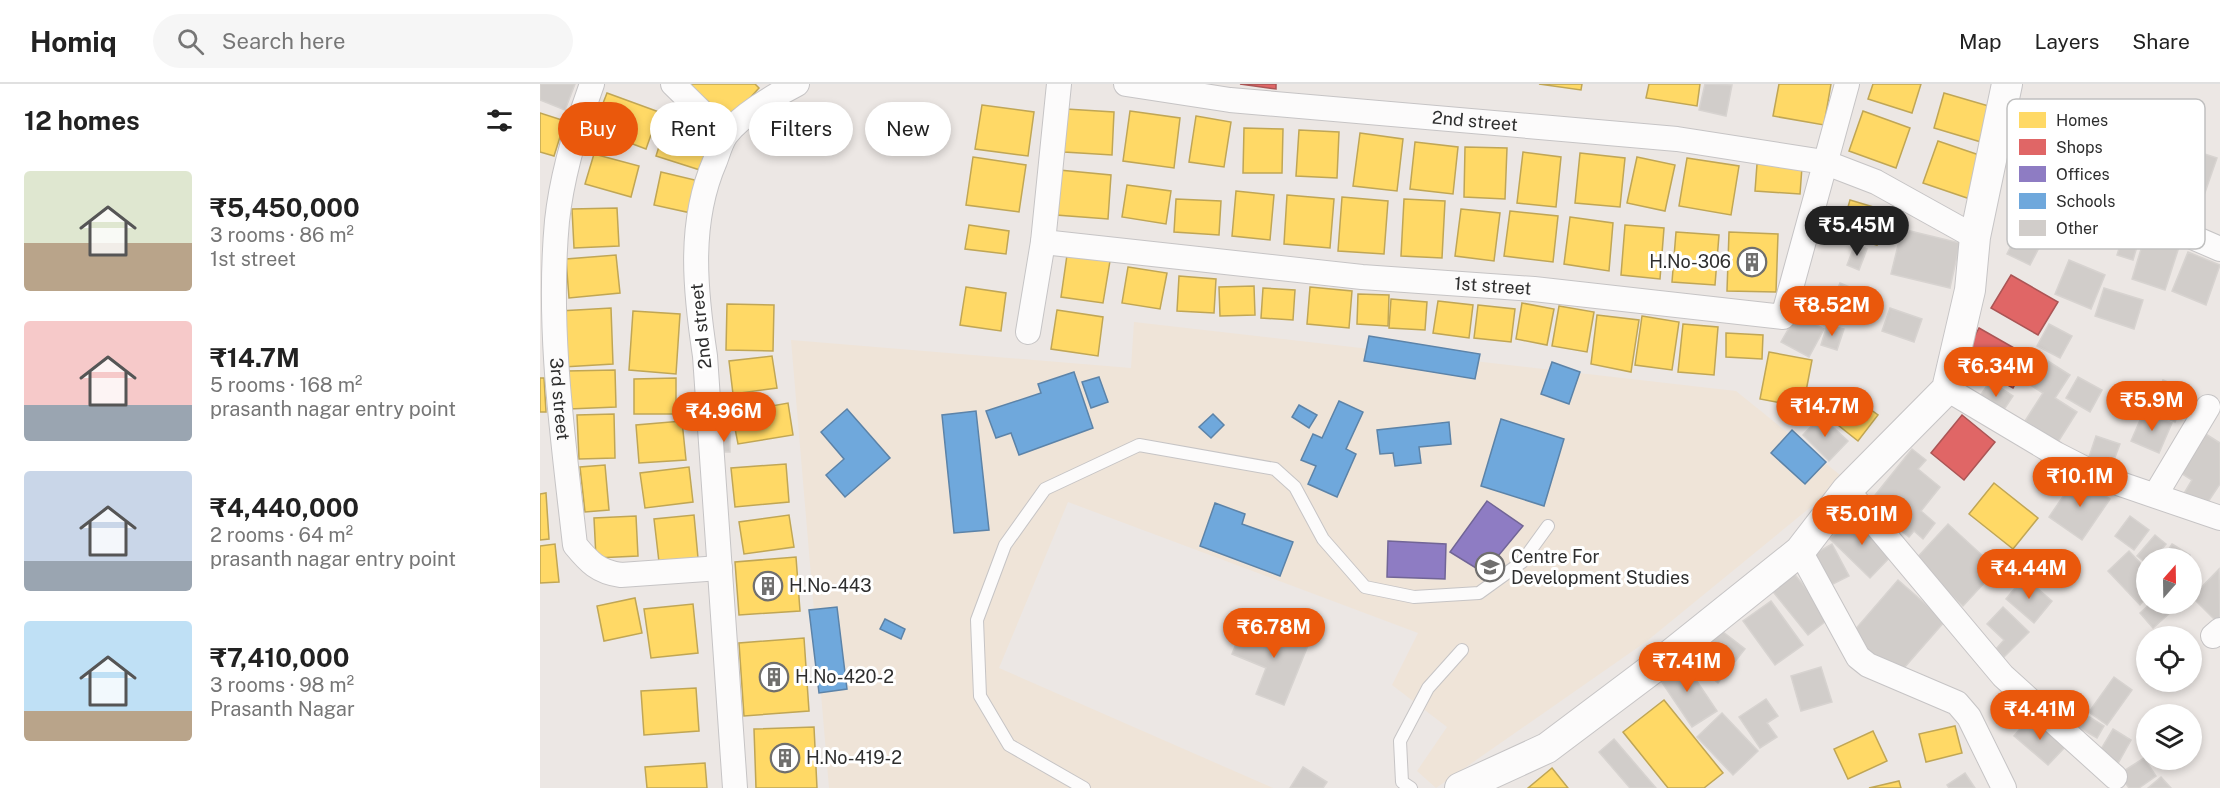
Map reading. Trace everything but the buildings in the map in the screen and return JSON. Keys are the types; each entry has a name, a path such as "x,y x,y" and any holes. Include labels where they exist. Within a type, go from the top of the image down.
{"street":[{"name":"3rd street","path":"592,84 551,188 557,221 554,328 575,545 590,565 606,573 663,573 720,568"},
{"path":"673,84 692,102"},
{"name":"2nd street","path":"737,126 769,98 797,84"},
{"path":"1028,332 1043,242 1059,84"},
{"name":"2nd street","path":"1126,84 1230,92 1677,138 1824,162 1876,182 1975,237"},
{"path":"1824,162 1847,84"},
{"path":"1460,788 1547,748 1664,660 1800,551 1847,490 1947,389 1970,290 1975,237 2007,84"},
{"path":"1995,141 2007,145"},
{"name":"2nd street","path":"717,156 704,187 696,239 695,292 705,356 735,788"},
{"name":"1st street","path":"1043,242 1362,278 1534,289 1783,316 1821,183 1824,162"},
{"path":"2205,243 2220,249"},
{"path":"1947,389 2066,459 2103,478 2156,494 2220,518"},
{"path":"2156,494 2208,407"},
{"path":"1847,490 2003,676 2115,777"},
{"path":"1800,551 1858,657 1868,665 1957,703 1969,717 2004,788"}],"lane":[{"path":"1084,788 1009,745 980,696 977,620 1005,545 1045,489 1139,445 1275,469 1295,487 1323,539 1365,587 1414,597 1479,593 1522,562 1548,526"},
{"path":"1411,788 1402,782 1400,741 1428,688 1462,650"}],"shaded area":[{"name":"Centre For Development Studies","path":"1134,322 1736,391 1845,479 1647,641 1436,788 1417,771 1447,727 1392,685 1418,633 1068,502 999,668 1273,788 829,788 791,340 1131,368"}],"place":[{"name":"H.No-306","path":"1752,262"},
{"name":"Centre For Development Studies","path":"1490,567"},
{"name":"H.No-443","path":"768,586"},
{"name":"H.No-420-2","path":"774,677"},
{"name":"H.No-419-2","path":"785,758"}]}
